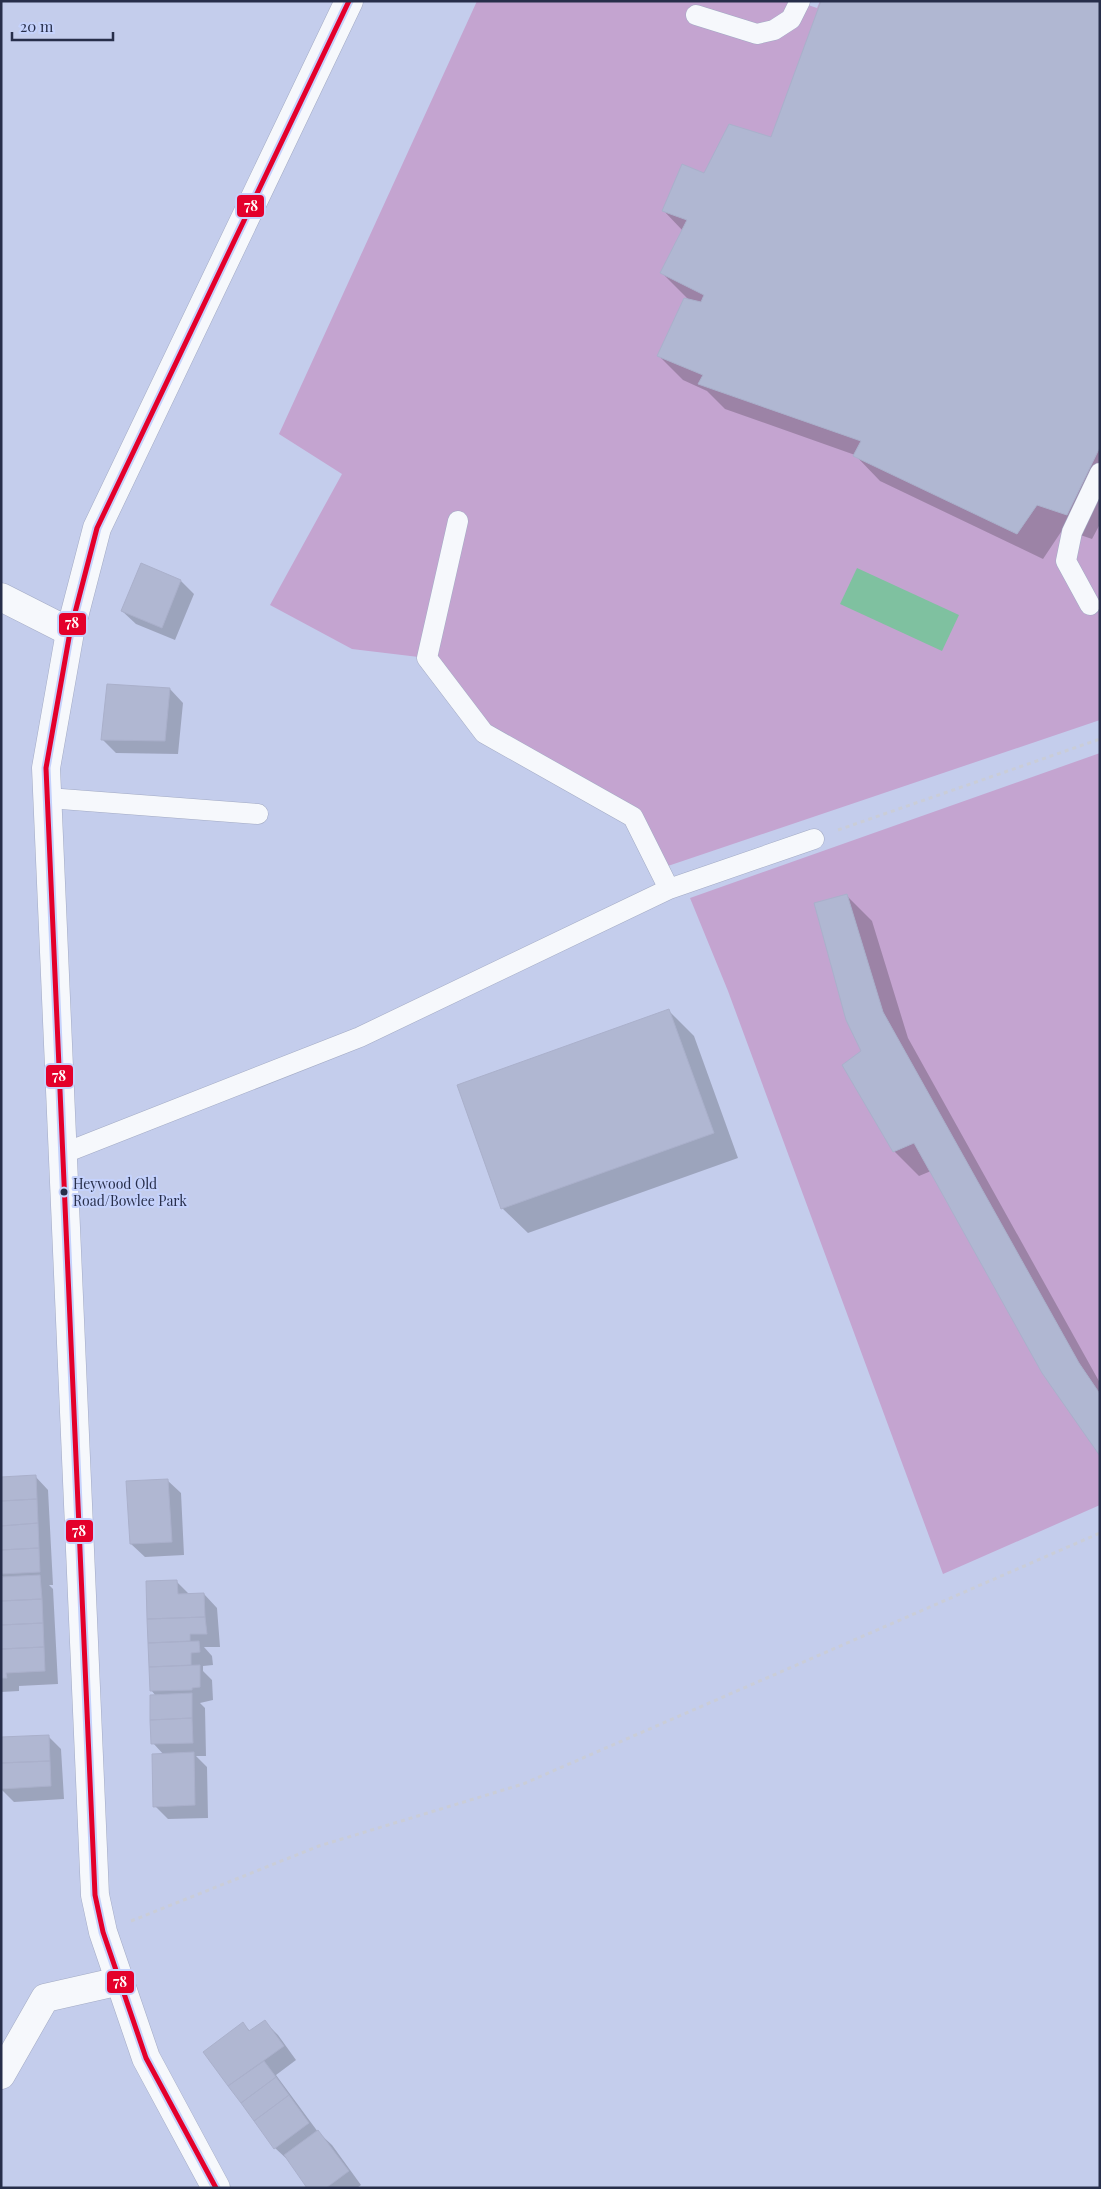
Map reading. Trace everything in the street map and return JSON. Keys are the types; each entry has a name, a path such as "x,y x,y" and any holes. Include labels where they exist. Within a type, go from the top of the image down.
{"main road":[{"path":"216,2188 146,2058 103,1932 95,1895 46,768 70,632 96,528 349,1"},
{"path":"1,598 70,632"},
{"path":"1,2075 45,1998 120,1981"}],"lane":[{"path":"696,15 757,34 774,30 792,19 800,1"},
{"path":"1090,605 1066,561 1072,532 1100,472"},
{"path":"458,521 427,658 484,733 634,817 669,889"},
{"path":"48,798 258,814"},
{"path":"62,1154 360,1037 669,889 814,839"}],"path":[{"path":"814,839 1100,739"},
{"path":"103,1932 319,1846 523,1784 1100,1533"}],"shaded area":[{"path":"477,1 796,1 817,8 820,1 1100,1 1100,720 659,869 633,817 482,731 427,658 352,649 270,605 342,474 279,434"},
{"path":"857,568 959,615 942,651 840,604"},
{"path":"1100,753 1100,1505 943,1574 728,991 690,898"}],"building":[{"path":"821,1 1100,1 1100,447 1067,515 1037,505 1017,534 853,456 861,441 698,384 703,375 657,356 684,298 701,302 704,295 660,273 687,220 662,211 682,164 704,173 729,124 771,137"},
{"path":"141,563 181,580 162,628 121,611"},
{"path":"107,684 170,688 165,741 101,740"},
{"path":"847,894 883,1012 1079,1363 1100,1394 1100,1456 1042,1373 914,1143 893,1152 842,1065 861,1051 846,1020 814,903"},
{"path":"669,1009 714,1133 501,1209 457,1085"},
{"path":"36,1475 37,1499 1,1501 1,1477"},
{"path":"168,1479 172,1542 130,1544 126,1481"},
{"path":"37,1499 38,1523 1,1526 1,1501"},
{"path":"38,1523 39,1548 1,1550 1,1526"},
{"path":"39,1548 40,1572 1,1574 1,1550"},
{"path":"40,1575 42,1599 1,1601 1,1577"},
{"path":"177,1580 178,1594 204,1593 205,1617 147,1619 146,1581"},
{"path":"42,1599 43,1623 1,1625 1,1601"},
{"path":"205,1617 207,1634 190,1634 190,1641 148,1643 147,1619"},
{"path":"43,1623 44,1647 1,1649 1,1625"},
{"path":"199,1641 200,1652 191,1653 191,1665 149,1667 148,1643"},
{"path":"44,1647 45,1671 6,1673 7,1678 1,1678 1,1649"},
{"path":"200,1665 200,1687 192,1688 192,1690 150,1691 149,1667"},
{"path":"192,1693 192,1718 150,1720 150,1695"},
{"path":"192,1718 193,1743 151,1744 150,1720"},
{"path":"49,1735 50,1761 1,1763 1,1737"},
{"path":"194,1752 195,1805 153,1807 152,1754"},
{"path":"50,1761 51,1786 1,1789 1,1763"},
{"path":"265,2020 284,2046 228,2086 203,2052 243,2022 249,2031"},
{"path":"264,2061 276,2077 241,2103 228,2086"},
{"path":"276,2077 289,2095 254,2121 241,2103"},
{"path":"289,2095 309,2123 274,2149 254,2121"},
{"path":"318,2130 349,2171 326,2188 307,2188 284,2155"}],"transit line":[{"name":"78","path":"216,2188 146,2058 103,1932 95,1895 46,768 70,632 97,528 349,1"}],"place":[{"name":"Heywood Old Road/Bowlee Park","path":"64,1192"}]}
